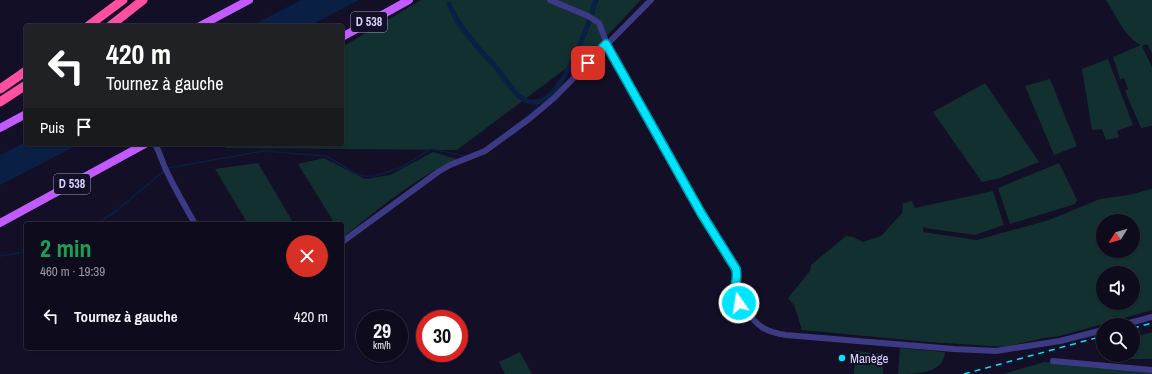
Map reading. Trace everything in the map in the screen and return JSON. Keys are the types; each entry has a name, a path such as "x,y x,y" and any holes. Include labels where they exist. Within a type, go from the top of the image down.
{"highway":[{"path":"91,24 123,0"},
{"path":"113,24 143,0"},
{"path":"0,89 24,72"},
{"path":"0,102 24,86"}],"main road":[{"path":"204,24 249,0"},
{"name":"D 538","path":"344,36 408,0"},
{"path":"0,128 24,115"},
{"name":"D 538","path":"0,223 140,146"}],"street":[{"path":"550,0 578,11 599,24 606,44 701,213 736,269 737,274 734,293 736,298 754,322 764,329 777,334 786,335 996,351 1060,341 1096,332"},
{"path":"344,241 438,172 450,165 485,151 508,136 554,98 650,0"},
{"path":"156,146 160,152 165,168 194,222"},
{"path":"1140,320 1152,317"},
{"path":"1053,361 1152,370"}],"green space":[{"path":"421,0 641,0 600,43 457,150 226,148 224,146 344,146 344,46"},
{"path":"1106,0 1152,0 1152,53 1147,44 1142,46 1152,67 1152,126 1141,128 1125,91 1128,89 1124,78 1120,79 1113,57 1141,45 1126,32"},
{"path":"1108,59 1133,125 1117,131 1119,137 1106,140 1102,129 1092,130 1082,69"},
{"path":"1050,79 1077,146 1054,155 1025,86"},
{"path":"985,83 1039,162 1000,178 982,182 933,112"},
{"path":"433,152 457,159 412,185 344,236 344,222 334,222 298,164 324,158 365,179 390,175"},
{"path":"258,163 293,222 247,222 215,169"},
{"path":"1059,163 1077,200 1075,204 1010,224 998,188"},
{"path":"1152,189 1152,310 1124,318 1096,318 1096,326 1060,336 1005,347 929,342 802,330 794,305 788,298 810,271 811,265 846,236 853,237 863,242 881,236 902,213 903,203 912,201 915,208 993,191 1004,225 975,235 925,228 923,226 923,232 977,240 1049,220 1100,199 1128,195"},
{"path":"1152,332 1152,359 1140,359 1140,336"},
{"path":"900,348 945,352 940,365 934,369 920,373 898,374"},
{"path":"855,351 884,354 883,374 854,374"},
{"path":"520,352 532,374 505,374 499,362"},
{"path":"1044,362 1152,372 1152,374 1003,374"}],"water":[{"path":"301,0 359,0 313,24 255,24"},
{"path":"24,143 24,146 76,146 0,185 0,155"}],"waterway":[{"path":"591,15 596,0"},
{"path":"449,4 458,21 468,35 515,92 527,101 538,101 549,96 558,85 567,72 590,20"},
{"path":"513,127 537,108 537,101"},
{"path":"168,168 263,151 326,156 355,173 364,176 375,176 402,167 431,149 466,156"},
{"path":"99,222 116,211 164,171"},
{"path":"0,256 24,252"}],"railway":[{"path":"1140,326 1152,323"},
{"path":"964,374 1096,338"}],"place":[{"name":"Manège","path":"842,358"}],"route":[{"path":"588,63 606,44 701,213 736,269 737,274 734,293 739,303"}]}
